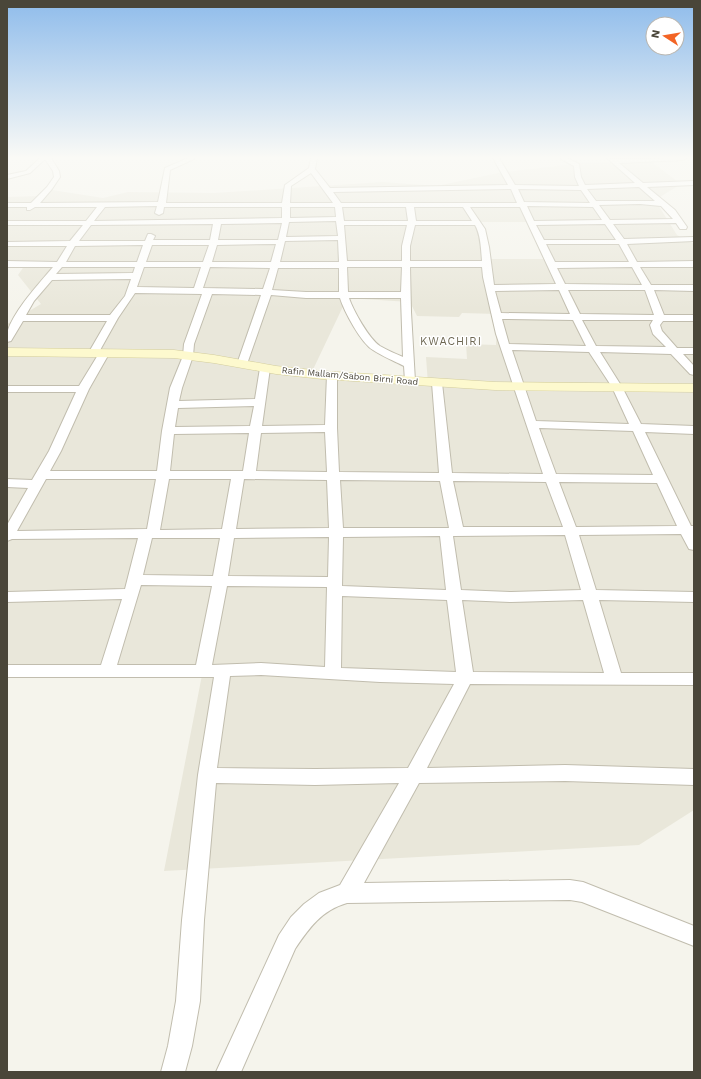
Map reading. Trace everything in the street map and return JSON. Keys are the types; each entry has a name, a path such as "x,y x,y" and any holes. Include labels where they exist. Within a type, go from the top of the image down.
{"street":[{"path":"11,225 30,208"},
{"path":"7,339 30,300 60,264 87,223 99,208"},
{"path":"8,536 39,480 74,411 114,318 129,296 160,208"},
{"path":"242,364 275,265 286,220 286,208"},
{"path":"339,208 342,238 344,295 347,306 370,343 376,348 409,364"},
{"path":"410,208 412,222 406,246 410,381"},
{"path":"467,208 480,229 485,247 490,288 506,347 571,531 614,679"},
{"path":"523,208 552,264 591,348 617,387 660,479 690,530 694,546"},
{"path":"598,208 622,242 634,263 653,297 660,317"},
{"path":"668,208 680,222 686,232 686,237 692,241"},
{"path":"11,225 286,220 476,223"},
{"path":"198,291 214,242 217,222"},
{"path":"531,223 680,222"},
{"path":"7,244 214,242 342,238"},
{"path":"541,242 692,241"},
{"path":"7,264 486,264"},
{"path":"552,264 694,264"},
{"path":"50,277 136,276"},
{"path":"490,288 694,288"},
{"path":"131,290 267,292 306,295 407,295"},
{"path":"107,671 150,533 163,474 168,431 176,388 188,356 189,344 208,292"},
{"path":"497,316 694,318"},
{"path":"660,317 655,325 657,332 694,372"},
{"path":"19,318 114,318"},
{"path":"506,347 694,351"},
{"name":"Rafin Mallam/Sabon Birni Road","path":"7,352 143,352 188,356 265,368 437,383 520,387 694,388"},
{"path":"173,1072 180,1046 188,1001 193,920 207,775 220,581 227,532 256,429 265,368"},
{"path":"332,375 330,386 336,532 333,673"},
{"path":"347,893 414,775 464,678 453,595 452,532 437,383"},
{"path":"7,389 83,389"},
{"path":"174,405 260,402"},
{"path":"532,424 694,430"},
{"path":"168,431 332,428"},
{"path":"7,482 163,474 660,479"},
{"path":"8,536 227,532 690,530"},
{"path":"7,597 220,581 334,586 453,595 511,597 694,597"},
{"path":"7,671 262,669 380,676 464,678 694,679"},
{"path":"207,775 315,777 565,773 694,777"},
{"path":"228,1072 278,961 295,930 318,904 330,897 347,893 570,890 583,892 694,936"}],"shaded area":[{"path":"7,208 660,208 677,235 694,244 694,810 639,845 164,871 202,675 7,671 7,324 41,304 18,275 27,262 7,261","holes":["477,222 535,222 552,259 486,259","347,298 410,302 417,316 459,317 462,313 497,314 496,345 466,344 467,359 426,357 428,384 309,378"]}],"district":[{"name":"KWACHIRI","path":"451,341"}]}
